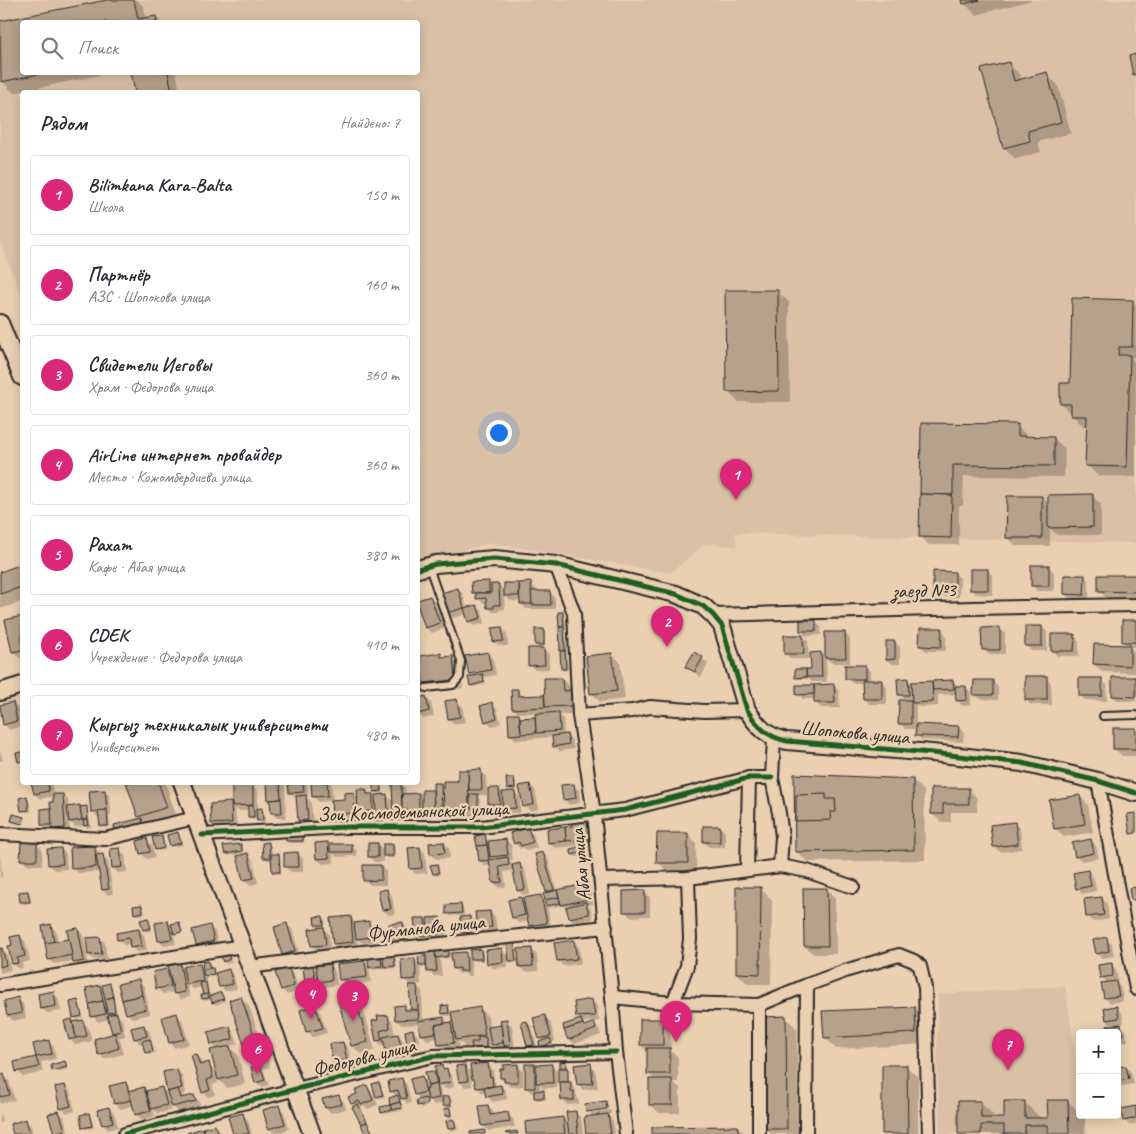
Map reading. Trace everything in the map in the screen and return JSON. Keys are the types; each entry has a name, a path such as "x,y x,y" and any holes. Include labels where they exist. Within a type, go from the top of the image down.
{"street":[{"path":"0,323 20,372"},
{"name":"Шопокова улица","path":"423,568 494,559 556,565 676,594 703,606 722,626 747,710 755,722 774,738 787,741 932,753 1022,763 1098,781 1136,793"},
{"name":"Абая улица","path":"556,565 574,613 579,715 594,814 606,927 616,1052 626,1134"},
{"name":"заезд №3","path":"713,615 1136,605"},
{"path":"0,692 20,687"},
{"path":"579,715 632,711 650,707 704,711 747,710"},
{"path":"774,738 772,778 780,812 782,837 780,866"},
{"path":"747,870 749,778"},
{"name":"Зои Космодемьянской улица","path":"202,835 345,827 481,827 624,810 749,778 772,778"},
{"path":"1098,781 1136,990"},
{"path":"183,785 312,1134"},
{"path":"0,834 105,839 195,818"},
{"path":"601,880 688,878 780,866 807,871 853,886"},
{"path":"673,1003 687,966 690,940 688,878"},
{"name":"Фурманова улица","path":"250,967 353,953 606,927"},
{"path":"0,985 242,946"},
{"path":"612,998 673,1003 759,1005 807,984 848,970 900,956 914,961 920,966 923,973 925,988 929,1134"},
{"path":"806,1134 807,984"},
{"path":"759,1005 759,1134"},
{"name":"Федорова улица","path":"125,1134 296,1089 434,1056 616,1052"}],"lane":[{"path":"423,568 461,661 460,677 453,685 426,688"},
{"path":"1103,716 1136,715"}],"shaded area":[{"path":"0,0 1136,0 1136,543 735,533 737,546 705,544 670,573 490,543 420,560 420,90 20,90 20,292 0,243"},
{"path":"1065,986 1076,1058 1076,1119 1086,1119 1088,1134 940,1134 937,1056 938,994"}],"building":[{"path":"107,0 134,0 138,19 156,16 157,20 20,20 20,75 34,75 1,82 0,21"},
{"path":"962,0 980,0 963,4"},
{"path":"1136,54 1136,74 1133,75 1129,56"},
{"path":"1009,62 1014,81 1047,72 1061,122 1028,131 1030,141 1003,148 981,69"},
{"path":"132,75 169,75 172,90 135,90"},
{"path":"725,290 778,290 779,391 726,392"},
{"path":"1072,298 1133,300 1132,347 1119,347 1118,355 1130,355 1127,467 1085,466 1087,416 1071,416 1071,404 1060,404 1060,383 1070,383"},
{"path":"921,423 1018,424 1018,436 1054,437 1054,466 953,465 953,495 920,494"},
{"path":"920,494 952,495 951,538 919,537"},
{"path":"1093,494 1093,527 1048,528 1048,495"},
{"path":"1007,496 1042,496 1042,538 1006,538"},
{"path":"20,565 20,588 0,594 0,572"},
{"path":"1031,565 1049,565 1049,586 1031,586"},
{"path":"970,569 988,569 988,590 970,590"},
{"path":"933,571 955,572 955,592 933,592"},
{"path":"1064,575 1085,575 1084,595 1064,594"},
{"path":"1098,575 1136,575 1136,592 1098,591"},
{"path":"489,581 489,593 472,593 471,582"},
{"path":"531,582 532,604 520,604 519,583"},
{"path":"504,583 519,583 519,596 504,596"},
{"path":"491,584 499,584 500,605 494,605 494,608 487,608 486,598 476,599 476,593 491,593"},
{"path":"458,588 464,608 447,613 441,593"},
{"path":"531,591 550,591 551,605 532,605"},
{"path":"430,596 440,623 425,628 420,613 420,599"},
{"path":"477,605 481,618 468,622 464,608"},
{"path":"558,612 563,612 564,627 559,627"},
{"path":"20,616 20,650 12,652 5,620"},
{"path":"800,620 816,620 816,631 800,631"},
{"path":"1122,620 1136,620 1136,642 1122,642"},
{"path":"1025,626 1042,626 1042,646 1025,646"},
{"path":"502,627 503,641 493,642 492,628"},
{"path":"559,627 564,627 565,651 560,651"},
{"path":"1000,627 1000,650 982,650 981,628"},
{"path":"920,628 942,628 941,647 919,646"},
{"path":"535,629 544,629 544,645 535,645"},
{"path":"825,632 845,632 846,658 825,658"},
{"path":"1051,634 1075,634 1074,651 1051,651"},
{"path":"784,635 803,635 804,654 784,654"},
{"path":"886,641 895,641 895,659 886,660"},
{"path":"1094,644 1130,645 1130,666 1093,664"},
{"path":"528,648 544,648 545,665 528,666"},
{"path":"560,651 565,651 566,669 561,669"},
{"path":"488,652 491,670 469,674 465,656"},
{"path":"694,652 703,657 695,672 685,667"},
{"path":"821,652 822,677 806,677 806,669 811,669 810,653"},
{"path":"441,653 441,657 453,656 455,680 423,683 420,656"},
{"path":"612,653 617,691 590,694 586,656"},
{"path":"845,665 865,665 865,679 845,679"},
{"path":"795,669 806,669 806,677 795,678"},
{"path":"483,674 484,682 470,686 468,677"},
{"path":"1025,676 1047,676 1047,700 1025,700"},
{"path":"1112,677 1136,677 1136,697 1112,696"},
{"path":"544,678 562,678 563,691 571,690 572,706 545,707"},
{"path":"908,678 909,695 898,695 897,679"},
{"path":"1079,678 1102,678 1102,696 1079,696"},
{"path":"862,680 882,680 882,699 863,699"},
{"path":"953,680 954,689 933,690 932,681"},
{"path":"974,680 993,680 993,695 973,695"},
{"path":"932,681 933,702 912,703 911,682"},
{"path":"834,684 835,703 814,703 814,685"},
{"path":"796,685 814,685 814,694 796,695"},
{"path":"955,686 966,686 967,700 956,701"},
{"path":"511,689 518,689 518,696 544,695 545,707 512,709"},
{"path":"426,696 429,711 420,713 420,698"},
{"path":"457,699 460,717 448,719 445,701"},
{"path":"899,700 911,700 911,724 898,724"},
{"path":"13,702 17,721 3,725 0,705"},
{"path":"492,702 497,718 485,722 480,706"},
{"path":"559,712 560,731 536,733 535,714"},
{"path":"508,714 519,714 521,734 509,735"},
{"path":"535,717 536,733 521,734 520,718"},
{"path":"916,724 959,726 958,737 915,736"},
{"path":"1113,728 1136,728 1136,749 1113,749"},
{"path":"567,734 569,744 553,747 552,736"},
{"path":"20,752 20,762 18,762 16,753"},
{"path":"481,769 482,790 469,790 468,770"},
{"path":"458,770 468,770 469,809 444,810 443,781 458,781"},
{"path":"794,774 913,779 914,850 795,852"},
{"path":"506,778 514,778 515,788 507,789"},
{"path":"433,783 441,783 442,809 434,810"},
{"path":"530,784 534,804 523,807 519,786"},
{"path":"574,784 576,798 563,800 561,785"},
{"path":"32,785 48,785 49,791 34,794"},
{"path":"127,785 159,785 167,807 138,817"},
{"path":"232,785 253,785 253,805 232,806"},
{"path":"267,785 280,785 281,799 268,800"},
{"path":"288,785 303,785 304,792 289,793"},
{"path":"311,785 327,785 328,796 312,797"},
{"path":"373,785 381,785 382,791 374,792"},
{"path":"392,785 401,785 402,810 393,810"},
{"path":"488,788 499,788 500,804 488,804"},
{"path":"931,788 969,788 969,804 943,804 943,814 931,814"},
{"path":"357,789 366,789 367,794 373,794 373,811 358,812"},
{"path":"105,790 107,810 91,812 89,791"},
{"path":"422,790 433,790 434,810 422,810"},
{"path":"515,791 516,808 503,809 502,792"},
{"path":"354,792 355,813 332,814 331,800 344,799 344,793"},
{"path":"419,793 419,810 402,810 402,794"},
{"path":"53,794 63,794 65,828 52,829 50,802 53,802"},
{"path":"387,794 388,811 376,812 375,795"},
{"path":"470,794 478,794 478,808 470,808"},
{"path":"826,794 826,799 835,799 836,812 830,812 831,820 796,821 796,795"},
{"path":"306,795 308,820 298,821 296,796"},
{"path":"1080,795 1085,824 1054,829 1049,800"},
{"path":"27,796 29,810 21,811 19,798"},
{"path":"281,799 282,813 271,813 270,800"},
{"path":"231,802 232,823 211,824 210,804"},
{"path":"80,805 82,820 69,822 67,807"},
{"path":"253,805 254,817 248,817 248,806"},
{"path":"87,806 88,820 82,820 80,807"},
{"path":"51,808 52,825 41,825 41,809"},
{"path":"262,808 263,820 257,821 256,809"},
{"path":"107,810 108,826 100,826 98,811"},
{"path":"1136,813 1136,833 1130,834 1127,814"},
{"path":"13,814 24,817 22,824 11,821"},
{"path":"142,818 143,825 115,831 114,825"},
{"path":"83,820 88,820 89,825 84,826"},
{"path":"587,820 589,839 566,841 565,827 572,826 571,821"},
{"path":"1015,822 1018,844 993,847 990,825"},
{"path":"703,826 720,826 720,842 703,842"},
{"path":"565,827 566,841 548,843 547,829"},
{"path":"528,828 533,842 521,846 519,842 514,844 510,833"},
{"path":"178,832 181,843 170,846 167,835"},
{"path":"657,833 688,833 688,863 656,863"},
{"path":"285,834 303,834 303,841 286,841"},
{"path":"485,834 487,845 477,846 475,836"},
{"path":"162,836 164,848 155,850 152,837"},
{"path":"147,838 150,852 140,854 137,841"},
{"path":"506,839 508,855 490,857 488,841"},
{"path":"1091,839 1094,853 1075,857 1072,843"},
{"path":"21,842 37,843 37,860 20,860"},
{"path":"269,842 270,858 263,858 262,843"},
{"path":"328,842 329,858 316,859 315,843"},
{"path":"444,842 445,853 430,854 429,843"},
{"path":"368,843 378,843 378,857 368,857"},
{"path":"241,844 242,851 225,854 223,846"},
{"path":"330,844 352,844 352,852 330,852"},
{"path":"383,844 393,844 393,856 383,856"},
{"path":"487,845 489,860 479,861 477,846"},
{"path":"95,846 96,867 71,869 70,847"},
{"path":"584,846 585,851 572,855 570,849"},
{"path":"420,847 422,868 410,869 408,848"},
{"path":"61,848 63,864 48,865 47,849"},
{"path":"120,848 122,867 112,868 110,849"},
{"path":"298,852 299,867 284,867 284,853"},
{"path":"543,852 554,890 546,892 535,854"},
{"path":"248,853 254,878 243,880 237,856"},
{"path":"103,854 109,889 102,890 96,855"},
{"path":"271,854 279,854 280,872 272,872"},
{"path":"508,857 509,865 499,867 502,882 493,883 489,860"},
{"path":"520,863 525,889 517,891 512,865"},
{"path":"437,864 439,873 433,874 430,865"},
{"path":"363,865 381,865 381,880 363,881"},
{"path":"1088,870 1091,886 1076,889 1073,873"},
{"path":"585,884 589,899 561,905 557,890"},
{"path":"736,887 761,887 760,974 736,973"},
{"path":"1136,887 1136,900 1131,900 1129,888"},
{"path":"803,888 827,888 828,946 804,946"},
{"path":"387,889 391,909 382,910 378,891"},
{"path":"557,890 559,897 545,900 543,894"},
{"path":"645,890 645,912 623,912 623,891"},
{"path":"28,891 30,902 20,902 19,892"},
{"path":"541,895 547,923 529,926 523,898"},
{"path":"521,897 525,915 512,918 508,900"},
{"path":"559,897 560,903 546,906 545,900"},
{"path":"1102,897 1104,915 1086,917 1084,899"},
{"path":"586,902 589,914 569,918 566,907"},
{"path":"461,904 462,913 446,914 446,905"},
{"path":"142,905 143,912 134,914 133,906"},
{"path":"490,911 492,927 477,928 475,912"},
{"path":"323,916 324,925 315,925 314,917"},
{"path":"351,916 353,942 333,944 330,918"},
{"path":"470,916 471,932 461,933 460,917"},
{"path":"440,917 441,934 428,935 427,918"},
{"path":"148,918 151,928 143,930 140,920"},
{"path":"414,918 425,918 426,935 416,936"},
{"path":"168,921 172,939 158,941 155,923"},
{"path":"369,921 371,937 356,939 354,923"},
{"path":"179,922 182,932 174,934 171,924"},
{"path":"403,922 405,940 392,942 389,924"},
{"path":"287,923 295,951 282,955 274,927"},
{"path":"51,924 54,942 45,943 42,926"},
{"path":"210,925 214,941 196,945 192,930"},
{"path":"324,927 326,945 311,946 309,929"},
{"path":"78,928 84,961 73,963 67,930"},
{"path":"139,929 142,946 130,948 129,938 117,940 116,933"},
{"path":"20,935 25,956 17,958 18,963 12,964 8,946 12,945 10,937"},
{"path":"100,937 102,954 88,955 86,938"},
{"path":"1107,937 1109,951 1096,954 1093,940"},
{"path":"69,939 72,955 48,960 45,943"},
{"path":"574,940 577,959 557,961 554,943"},
{"path":"514,943 516,961 509,961 507,944"},
{"path":"0,948 2,948 6,965 0,967"},
{"path":"502,948 503,962 487,964 486,950"},
{"path":"532,948 533,966 519,967 518,949"},
{"path":"448,949 448,956 436,958 435,951"},
{"path":"481,949 482,959 470,959 470,950"},
{"path":"435,951 437,971 427,972 425,952"},
{"path":"466,952 467,971 460,971 460,968 453,969 451,953"},
{"path":"228,953 230,959 223,962 221,956"},
{"path":"394,956 395,966 384,967 383,957"},
{"path":"426,956 426,965 419,965 418,957"},
{"path":"381,957 382,966 369,968 368,959"},
{"path":"415,958 416,979 402,980 401,959"},
{"path":"208,961 210,968 203,970 202,962"},
{"path":"365,961 367,977 339,980 337,964"},
{"path":"180,963 185,992 174,994 168,966"},
{"path":"200,963 203,981 186,984 183,967"},
{"path":"1112,963 1113,976 1100,978 1098,965"},
{"path":"330,964 332,980 318,982 316,966"},
{"path":"313,965 315,980 305,982 303,967"},
{"path":"213,968 214,974 204,976 203,970"},
{"path":"289,968 294,986 281,990 275,972"},
{"path":"167,969 171,986 156,989 153,972"},
{"path":"229,969 233,984 219,987 215,973"},
{"path":"139,979 142,995 122,1000 118,984"},
{"path":"1116,981 1119,996 1104,998 1101,983"},
{"path":"206,982 208,994 203,995 200,983"},
{"path":"110,983 113,997 105,999 102,985"},
{"path":"100,985 103,1001 89,1004 86,988"},
{"path":"409,985 417,985 418,1010 411,1010"},
{"path":"54,991 56,1006 40,1009 38,994"},
{"path":"221,992 224,999 212,1003 210,996"},
{"path":"208,994 209,998 202,999 201,995"},
{"path":"142,995 146,1009 126,1014 122,1000"},
{"path":"354,995 368,1042 351,1046 338,1000"},
{"path":"241,996 262,1059 250,1063 229,1000"},
{"path":"18,997 22,1013 7,1016 4,1001"},
{"path":"113,997 115,1012 107,1013 105,999"},
{"path":"592,999 595,1016 576,1017 574,1002"},
{"path":"78,1000 82,1016 73,1018 70,1002"},
{"path":"103,1001 106,1014 91,1017 89,1004"},
{"path":"315,1005 323,1028 306,1032 300,1010"},
{"path":"405,1005 405,1010 418,1010 419,1019 395,1020 394,1006"},
{"path":"448,1005 449,1013 442,1014 441,1006"},
{"path":"1117,1006 1119,1018 1106,1020 1104,1008"},
{"path":"480,1007 485,1035 456,1040 451,1012"},
{"path":"915,1007 916,1033 824,1038 822,1011"},
{"path":"117,1013 121,1031 112,1033 107,1015"},
{"path":"177,1013 184,1039 169,1043 162,1017"},
{"path":"388,1015 390,1028 380,1031 382,1040 376,1041 372,1021 378,1020 377,1016"},
{"path":"545,1015 551,1036 539,1039 533,1018"},
{"path":"786,1016 787,1129 766,1129 765,1017"},
{"path":"444,1017 444,1023 435,1025 436,1033 420,1035 418,1021"},
{"path":"72,1019 76,1038 69,1040 64,1021"},
{"path":"507,1019 510,1045 504,1046 500,1020"},
{"path":"581,1019 583,1024 564,1030 563,1025"},
{"path":"640,1019 663,1019 663,1045 640,1045"},
{"path":"83,1020 87,1036 76,1038 73,1022"},
{"path":"527,1021 534,1045 527,1046 521,1022"},
{"path":"451,1022 454,1043 438,1045 435,1025"},
{"path":"594,1022 596,1029 568,1040 564,1030"},
{"path":"1121,1024 1123,1036 1121,1036 1121,1029 1108,1029 1107,1026"},
{"path":"144,1025 147,1036 134,1039 131,1028"},
{"path":"501,1025 503,1043 491,1045 488,1027"},
{"path":"230,1026 233,1039 211,1045 208,1032"},
{"path":"413,1029 416,1048 408,1049 405,1031"},
{"path":"115,1033 119,1048 98,1055 94,1039"},
{"path":"398,1034 402,1050 386,1053 383,1037"},
{"path":"478,1037 486,1037 486,1048 472,1048 471,1042 478,1042"},
{"path":"550,1038 552,1043 540,1047 539,1042"},
{"path":"150,1039 153,1051 145,1053 142,1041"},
{"path":"49,1040 52,1054 36,1057 33,1044"},
{"path":"343,1042 347,1060 333,1063 330,1044"},
{"path":"230,1046 237,1075 218,1080 210,1050"},
{"path":"647,1048 670,1048 670,1074 647,1074"},
{"path":"196,1054 200,1065 209,1062 213,1078 207,1080 210,1090 202,1093 191,1055"},
{"path":"36,1057 39,1067 16,1072 14,1062"},
{"path":"65,1061 67,1067 52,1071 51,1065"},
{"path":"566,1061 566,1068 560,1068 560,1062"},
{"path":"488,1063 493,1086 476,1088 474,1079 472,1079 470,1065"},
{"path":"591,1063 593,1083 577,1085 574,1065"},
{"path":"518,1064 518,1082 504,1082 504,1078 500,1078 500,1069 504,1069 503,1065"},
{"path":"525,1064 535,1064 535,1088 525,1088"},
{"path":"552,1064 553,1083 536,1083 536,1065"},
{"path":"260,1065 265,1080 255,1083 251,1067"},
{"path":"442,1065 443,1069 447,1068 450,1082 438,1085 435,1066"},
{"path":"465,1065 468,1081 459,1082 456,1066"},
{"path":"882,1065 907,1065 908,1134 882,1134"},
{"path":"1126,1066 1129,1079 1121,1080 1121,1067"},
{"path":"558,1068 568,1068 568,1082 558,1082"},
{"path":"177,1069 182,1088 167,1092 163,1072"},
{"path":"434,1071 437,1084 428,1086 425,1072"},
{"path":"4,1074 10,1095 0,1097 0,1076"},
{"path":"422,1076 426,1092 414,1095 410,1079"},
{"path":"402,1078 407,1098 401,1099 398,1090 390,1092 388,1081"},
{"path":"649,1079 672,1079 672,1105 649,1105"},
{"path":"126,1082 131,1100 114,1104 109,1086"},
{"path":"379,1082 383,1095 376,1097 372,1084"},
{"path":"560,1082 571,1082 574,1100 561,1100"},
{"path":"437,1084 439,1098 428,1100 426,1089 428,1089 428,1086"},
{"path":"65,1085 71,1106 60,1109 55,1087"},
{"path":"367,1085 373,1100 361,1105 359,1101 351,1104 348,1097 357,1094 355,1090"},
{"path":"501,1085 503,1094 486,1097 484,1088"},
{"path":"144,1087 151,1111 135,1115 129,1091"},
{"path":"162,1087 167,1105 151,1109 146,1091"},
{"path":"178,1089 181,1098 194,1095 196,1101 172,1107 167,1092"},
{"path":"544,1090 544,1098 534,1098 534,1091"},
{"path":"339,1095 342,1104 325,1108 322,1099"},
{"path":"398,1095 400,1102 390,1105 389,1098"},
{"path":"449,1096 451,1105 443,1106 442,1097"},
{"path":"426,1098 427,1104 417,1106 416,1100"},
{"path":"1047,1100 1068,1100 1069,1134 1048,1134 1048,1125 1025,1125 1025,1134 1004,1134 1004,1125 981,1125 981,1134 958,1134 958,1101 981,1101 981,1118 1004,1118 1004,1101 1025,1101 1025,1118 1048,1118"},
{"path":"606,1101 607,1109 586,1112 585,1104"},
{"path":"400,1102 402,1108 392,1110 390,1105"},
{"path":"358,1104 367,1122 361,1124 352,1107"},
{"path":"279,1105 285,1124 268,1129 263,1110"},
{"path":"390,1105 392,1110 381,1113 380,1107"},
{"path":"488,1105 490,1115 508,1112 510,1122 482,1126 479,1106"},
{"path":"1136,1106 1136,1118 1123,1121 1121,1109"},
{"path":"109,1107 113,1122 102,1125 97,1110"},
{"path":"450,1108 451,1115 445,1116 444,1109"},
{"path":"59,1111 65,1130 54,1133 48,1114"},
{"path":"576,1111 578,1134 569,1134 566,1112"},
{"path":"89,1113 92,1126 82,1128 80,1115"},
{"path":"243,1113 249,1134 233,1134 228,1117"},
{"path":"608,1114 611,1134 586,1134 584,1117"},
{"path":"563,1117 565,1134 526,1134 525,1122"},
{"path":"26,1119 30,1134 13,1134 10,1124"},
{"path":"454,1119 456,1127 448,1129 446,1121"},
{"path":"367,1122 373,1134 365,1134 361,1124"},
{"path":"215,1125 218,1134 205,1134 203,1128"},
{"path":"738,1126 738,1134 652,1134 652,1127"},
{"path":"203,1128 205,1134 187,1133"},
{"path":"485,1130 485,1134 470,1134 470,1132"},
{"path":"517,1131 518,1134 505,1133"}],"cycle path":[{"path":"420,568 436,564 494,559 556,565 676,594 703,606 722,626 747,710 768,734 780,739 1022,763 1098,781 1136,793"},
{"path":"202,835 345,827 481,827 625,810 749,778 772,778"},
{"path":"125,1134 296,1089 433,1056 616,1052"}],"place":[{"name":"Bilimkana Kara-Balta","path":"736,500"},
{"name":"Партнёр","path":"667,647"},
{"name":"AirLine интернет провайдер","path":"311,1019"},
{"name":"Свидетели Иеговы","path":"353,1021"},
{"name":"Рахат","path":"676,1042"},
{"name":"Кыргыз техникалык университети","path":"1008,1070"},
{"name":"CDEK","path":"257,1074"}]}
